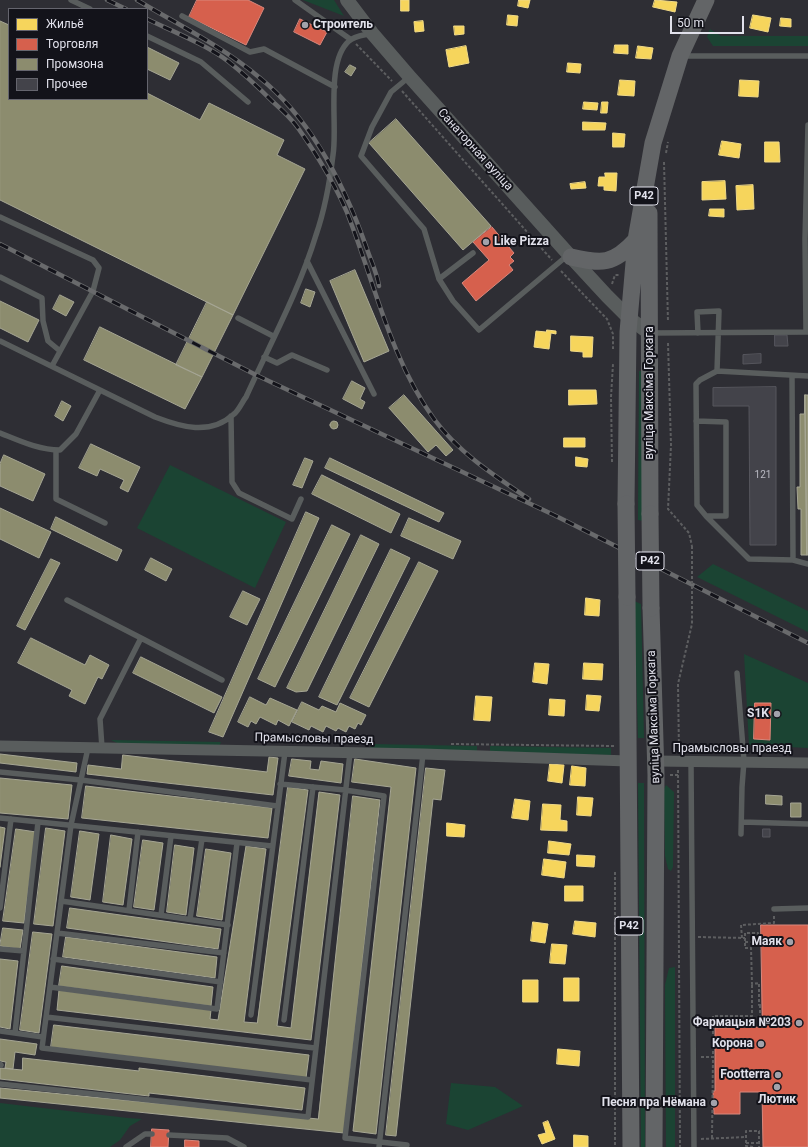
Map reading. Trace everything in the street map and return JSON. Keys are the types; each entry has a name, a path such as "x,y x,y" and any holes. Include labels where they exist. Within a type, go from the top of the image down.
{"main road":[{"name":"Р42","path":"630,298 636,240 653,143 666,96 680,56 706,0"},
{"name":"Р42","path":"649,286 650,212 666,96"},
{"path":"570,256 598,263 609,261 627,250 636,240"},
{"name":"вуліца Максіма Горкага","path":"649,286 651,608 656,761 654,1147"},
{"name":"вуліца Максіма Горкага","path":"630,298 628,325 626,504 631,1147"},
{"path":"628,325 649,333"}],"street":[{"name":"Санаторная вуліца","path":"347,0 372,33 570,256 609,292 628,325"},
{"path":"609,292 630,298 642,294 649,286"},
{"name":"Прамысловы праезд","path":"0,746 423,754 628,761"},
{"name":"Прамысловы праезд","path":"656,761 808,763"}],"lane":[{"path":"71,0 88,8"},
{"path":"295,0 350,39"},
{"path":"182,16 250,52 264,49 335,87"},
{"path":"0,341 155,417 181,427 204,428 220,424 235,414 246,397 307,261 317,234 334,154 335,87 339,56 350,39 372,33"},
{"path":"148,36 201,62 248,102"},
{"path":"680,56 808,56"},
{"path":"410,76 391,92 372,127 361,156 424,229 439,278 453,302 479,330 556,265 570,256"},
{"path":"649,333 807,332 805,239 808,125"},
{"path":"0,217 93,260 99,268 92,291 52,366"},
{"path":"439,278 473,253"},
{"path":"307,261 374,394"},
{"path":"0,277 42,298 43,321 48,341 60,351"},
{"path":"698,333 697,312 719,311 717,372"},
{"path":"238,318 273,336"},
{"path":"264,356 277,363 292,355 327,370"},
{"path":"808,376 717,372 700,380 696,384 697,505 749,559 793,560 808,564"},
{"path":"792,376 793,560"},
{"path":"0,433 29,445 60,450 76,434 100,390"},
{"path":"231,416 232,482 239,492 292,519 301,499"},
{"path":"696,421 726,422 726,516 706,516"},
{"path":"56,450 56,499 106,523"},
{"path":"67,600 222,680"},
{"path":"102,748 100,719 141,638"},
{"path":"737,673 744,761 741,834"},
{"path":"88,748 71,825 42,1048 312,1080"},
{"path":"251,1015 285,752"},
{"path":"0,1084 308,1117 350,753"},
{"path":"380,1144 423,754"},
{"path":"691,762 694,1147"},
{"path":"0,772 81,780 277,806"},
{"path":"280,784 345,790 384,796 345,1138 380,1144 408,1145"},
{"path":"284,1020 313,787"},
{"path":"0,818 272,846"},
{"path":"0,908 11,819"},
{"path":"15,1033 38,822"},
{"path":"742,822 808,824"},
{"path":"129,910 138,832"},
{"path":"161,915 171,836"},
{"path":"190,919 202,839"},
{"path":"50,987 217,1009 237,843"},
{"path":"61,900 228,925"},
{"path":"774,909 808,908"},
{"path":"57,933 224,953"},
{"path":"0,949 24,951"},
{"path":"53,960 221,982"},
{"path":"46,1017 315,1048"},
{"path":"0,1031 43,1037"},
{"path":"126,1147 145,1134 152,1134"},
{"path":"169,1135 227,1138 244,1147"}],"path":[{"path":"350,39 398,86 556,265 593,302 607,319 613,334 613,350"},
{"path":"666,154 669,140"},
{"path":"664,161 668,322"},
{"path":"609,292 615,275"},
{"path":"668,342 671,445 668,508 689,533 692,546 692,624 678,684 680,1147"},
{"path":"448,744 616,746"},
{"path":"669,775 678,775"},
{"path":"615,870 615,1147"},
{"path":"746,1137 712,1138 713,1016 752,1016 752,948 745,948 741,925 774,923 774,909"},
{"path":"743,938 745,933 758,933 758,942 745,942"},
{"path":"679,937 743,938"},
{"path":"752,984 759,983 761,1005 760,1025 762,1025"},
{"path":"680,1057 713,1057"},
{"path":"753,1147 746,1146 746,1131 758,1131 759,1147"},
{"path":"746,1143 759,1143"}],"green space":[{"path":"303,0 334,0 344,16"},
{"path":"710,29 721,36 808,36 808,46 713,46 707,37"},
{"path":"639,371 644,371 643,521 638,520"},
{"path":"170,465 286,522 255,588 137,528"},
{"path":"713,564 808,611 808,632 697,577"},
{"path":"634,601 641,604 644,738 638,738"},
{"name":"S1K","path":"744,654 808,683 808,748 749,745"},
{"path":"111,740 221,742 219,747 121,745"},
{"path":"370,744 477,746 477,752 371,748"},
{"path":"490,746 611,748 611,755 490,752"},
{"path":"638,783 644,783 645,1147 641,1147"},
{"path":"666,785 674,792 673,867 671,871 668,869 665,856 664,789"},
{"path":"675,967 675,1147 666,1147 665,985 669,968"},
{"path":"451,1083 495,1087 523,1106 468,1130 446,1124"},
{"path":"0,1103 142,1119 130,1126 120,1140 110,1147 0,1147"}],"building: Жильё":[{"path":"401,0 409,0 409,11 401,11"},
{"path":"519,0 530,0 528,8 518,6"},
{"path":"655,0 677,2 675,12 653,7"},
{"path":"508,15 518,16 517,26 507,25"},
{"path":"753,15 771,18 768,32 750,28"},
{"path":"781,18 791,19 791,27 780,26"},
{"path":"423,21 424,31 415,32 414,22"},
{"path":"454,26 464,26 464,34 455,35"},
{"path":"615,45 628,45 628,54 614,53"},
{"path":"466,46 469,63 449,67 446,50"},
{"path":"638,46 653,48 651,59 636,58"},
{"path":"568,63 581,64 580,73 567,72"},
{"path":"620,80 635,81 634,96 618,95"},
{"path":"740,80 759,81 758,97 739,96"},
{"path":"584,102 598,103 597,110 583,109"},
{"path":"602,102 608,102 607,113 601,113"},
{"path":"583,122 606,123 605,130 583,130"},
{"path":"613,133 625,134 624,147 613,147"},
{"path":"722,141 741,144 739,158 719,155"},
{"path":"765,142 779,142 780,162 765,162"},
{"path":"605,173 617,173 616,191 604,190 604,186 598,186 599,177 605,177"},
{"path":"725,181 726,199 702,200 702,182"},
{"path":"585,182 586,188 571,189 570,184"},
{"path":"753,185 754,209 737,210 736,186"},
{"path":"710,209 724,209 724,217 709,216"},
{"path":"547,330 556,331 556,334 551,333 549,349 534,347 536,331 546,332"},
{"path":"571,336 593,337 592,357 583,357 583,352 571,351"},
{"path":"569,390 596,390 597,404 569,405"},
{"path":"564,438 585,438 585,447 564,447"},
{"path":"576,457 588,459 587,467 576,466"},
{"path":"586,598 600,600 599,616 585,615"},
{"path":"535,663 549,664 547,684 533,682"},
{"path":"584,663 603,664 602,680 583,679"},
{"path":"587,695 601,696 599,711 586,710"},
{"path":"476,696 492,697 490,721 474,720"},
{"path":"550,699 565,700 564,716 549,715"},
{"path":"550,764 564,765 562,783 548,781"},
{"path":"572,766 586,768 585,786 570,785"},
{"path":"578,797 593,798 591,816 577,815"},
{"path":"515,799 530,801 528,820 512,818"},
{"path":"543,804 561,805 560,820 567,821 567,831 541,830"},
{"path":"447,823 465,825 464,837 447,836"},
{"path":"549,841 571,844 569,855 548,853"},
{"path":"577,855 595,856 594,867 577,866"},
{"path":"544,859 566,862 564,878 542,875"},
{"path":"565,886 583,886 583,901 565,901"},
{"path":"575,921 596,923 595,937 573,934"},
{"path":"533,922 548,924 545,943 531,941"},
{"path":"552,944 567,945 565,964 550,963"},
{"path":"564,978 579,978 579,1001 564,1001"},
{"path":"523,980 538,980 538,1002 523,1002"},
{"path":"558,1049 580,1051 579,1066 557,1064"},
{"path":"548,1121 555,1139 542,1144 538,1135 546,1133 543,1123"},
{"path":"574,1135 588,1136 588,1147 574,1147"}],"building: Торговля":[{"path":"197,0 248,0 264,8 246,45 189,17"},
{"name":"Строитель","path":"300,19 327,32 320,45 294,32"},
{"path":"492,227 514,253 510,257 514,261 509,265 513,270 476,301 462,283 489,260 473,242"},
{"path":"755,703 771,703 770,740 754,739"},
{"name":"Корона","path":"761,925 808,925 808,1147 763,1147 762,1092 740,1092 740,1114 714,1114 713,1091 715,1091 715,1028 762,1027"},
{"path":"152,1129 169,1130 168,1147 151,1147"},
{"path":"185,1140 199,1141 199,1147 185,1147"}],"building: Промзона":[{"path":"0,21 8,25 8,100 148,100 148,94 200,120 209,103 284,140 277,155 305,169 233,315 0,200"},
{"path":"148,48 179,63 170,80 148,69"},
{"path":"350,65 356,68 351,76 345,72"},
{"path":"396,119 491,226 463,250 369,143"},
{"path":"355,270 389,351 364,362 330,281"},
{"path":"306,289 315,292 310,307 301,303"},
{"path":"60,295 74,302 66,316 53,309"},
{"path":"0,301 39,320 28,342 0,328"},
{"path":"207,302 233,315 202,377 176,365"},
{"path":"100,327 202,377 185,409 84,360"},
{"path":"352,381 365,388 360,399 365,402 362,409 343,399"},
{"path":"404,395 453,450 446,456 436,445 428,452 389,408"},
{"path":"805,395 808,395 808,555 807,555"},
{"path":"805,395 807,555 801,555 801,509 798,509 797,487 800,487 800,414 804,414"},
{"path":"62,401 71,406 63,421 55,416"},
{"path":"334,421 337,422 337,428 334,429 331,428 330,425 331,422"},
{"path":"91,444 140,467 128,492 120,488 124,480 100,469 97,476 79,468"},
{"path":"4,455 45,474 33,501 0,486 0,464"},
{"path":"305,458 313,461 302,488 293,485"},
{"path":"330,458 444,513 439,522 325,468"},
{"path":"322,475 400,514 391,533 312,494"},
{"path":"0,508 51,532 39,558 0,539"},
{"path":"306,512 319,518 223,737 209,732"},
{"path":"56,517 122,550 117,561 51,529"},
{"path":"409,518 461,541 453,559 401,536"},
{"path":"332,525 350,534 275,687 258,679"},
{"path":"361,535 379,544 307,691 296,692 287,688"},
{"path":"391,549 410,558 337,705 319,697"},
{"path":"151,558 172,569 166,581 145,570"},
{"path":"51,559 60,563 25,630 17,626"},
{"path":"419,562 438,571 369,707 350,698"},
{"path":"243,591 260,599 247,625 230,617"},
{"path":"31,638 85,665 90,655 109,665 102,679 98,677 85,704 69,696 72,690 18,663"},
{"path":"141,657 222,697 214,713 133,673"},
{"path":"250,697 266,705 270,698 297,710 289,726 278,720 276,725 260,717 256,724 251,721 248,727 238,722"},
{"path":"302,702 319,710 322,706 336,712 340,703 366,715 361,725 358,723 355,729 349,726 346,732 338,728 336,731 326,726 323,732 311,726 309,730 292,722"},
{"path":"0,754 77,763 76,772 0,763"},
{"path":"123,755 267,772 269,757 278,758 273,795 87,774 88,765 121,769"},
{"path":"292,759 311,761 310,769 319,770 321,761 343,764 341,783 289,776"},
{"path":"355,759 416,768 376,1134 353,1131 391,787 352,782"},
{"path":"426,768 445,770 441,800 433,799 396,1136 386,1135"},
{"path":"0,778 72,785 68,819 0,813"},
{"path":"86,786 272,808 268,838 82,818"},
{"path":"288,787 308,790 277,1026 291,1028 319,792 340,795 311,1040 57,1010 59,990 211,1010 210,1019 218,1020 246,846 266,849 244,1022 257,1023"},
{"path":"766,795 782,796 782,805 766,804"},
{"path":"353,796 380,800 344,1133 0,1098 0,1088 318,1119"},
{"path":"791,803 801,803 801,817 791,817"},
{"path":"0,827 5,828 0,867"},
{"path":"46,828 65,831 53,926 34,924"},
{"path":"16,829 36,832 24,923 3,921"},
{"path":"80,831 99,834 90,900 71,897"},
{"path":"111,835 132,839 123,905 103,902"},
{"path":"143,840 163,843 154,910 134,907"},
{"path":"175,845 194,848 186,915 167,912"},
{"path":"206,849 231,853 222,920 197,916"},
{"path":"70,908 221,929 218,949 67,928"},
{"path":"3,928 23,930 20,949 0,946"},
{"path":"33,932 52,934 39,1033 20,1030"},
{"path":"66,937 217,957 215,978 63,957"},
{"path":"0,959 18,961 10,1029 0,1027"},
{"path":"62,966 213,987 211,1006 59,986"},
{"path":"54,1025 309,1055 306,1078 51,1047"},
{"path":"0,1039 37,1044 35,1055 15,1052 13,1069 5,1068 6,1062 0,1061"},
{"path":"23,1058 139,1071 139,1068 305,1088 302,1110 149,1093 149,1096 0,1079 0,1068 22,1070"}],"building: Прочее":[{"path":"775,335 787,335 788,346 775,346"},
{"path":"761,354 761,363 743,364 743,355"},
{"path":"776,387 776,545 750,545 749,406 713,406 713,388"},
{"path":"763,829 770,829 770,837 763,837"}],"railway":[{"path":"107,0 124,8"},
{"path":"137,0 231,56 260,78 279,95 296,114 325,156 337,179 358,225 379,286"},
{"path":"148,19 200,44 229,62 295,124 328,174 347,212 386,324 419,397 434,419 455,443 503,482 529,499"},
{"path":"0,244 256,375 554,515 808,643"}],"place":[{"name":"Строитель","path":"305,25"},
{"name":"Like Pizza","path":"486,242"},
{"name":"S1K","path":"777,714"},
{"name":"Маяк","path":"790,942"},
{"name":"Фармацыя №203","path":"799,1023"},
{"name":"Корона","path":"761,1044"},
{"name":"Footterra","path":"778,1075"},
{"name":"Лютик","path":"777,1087"},
{"name":"Песня пра Нёмана","path":"714,1103"}]}
